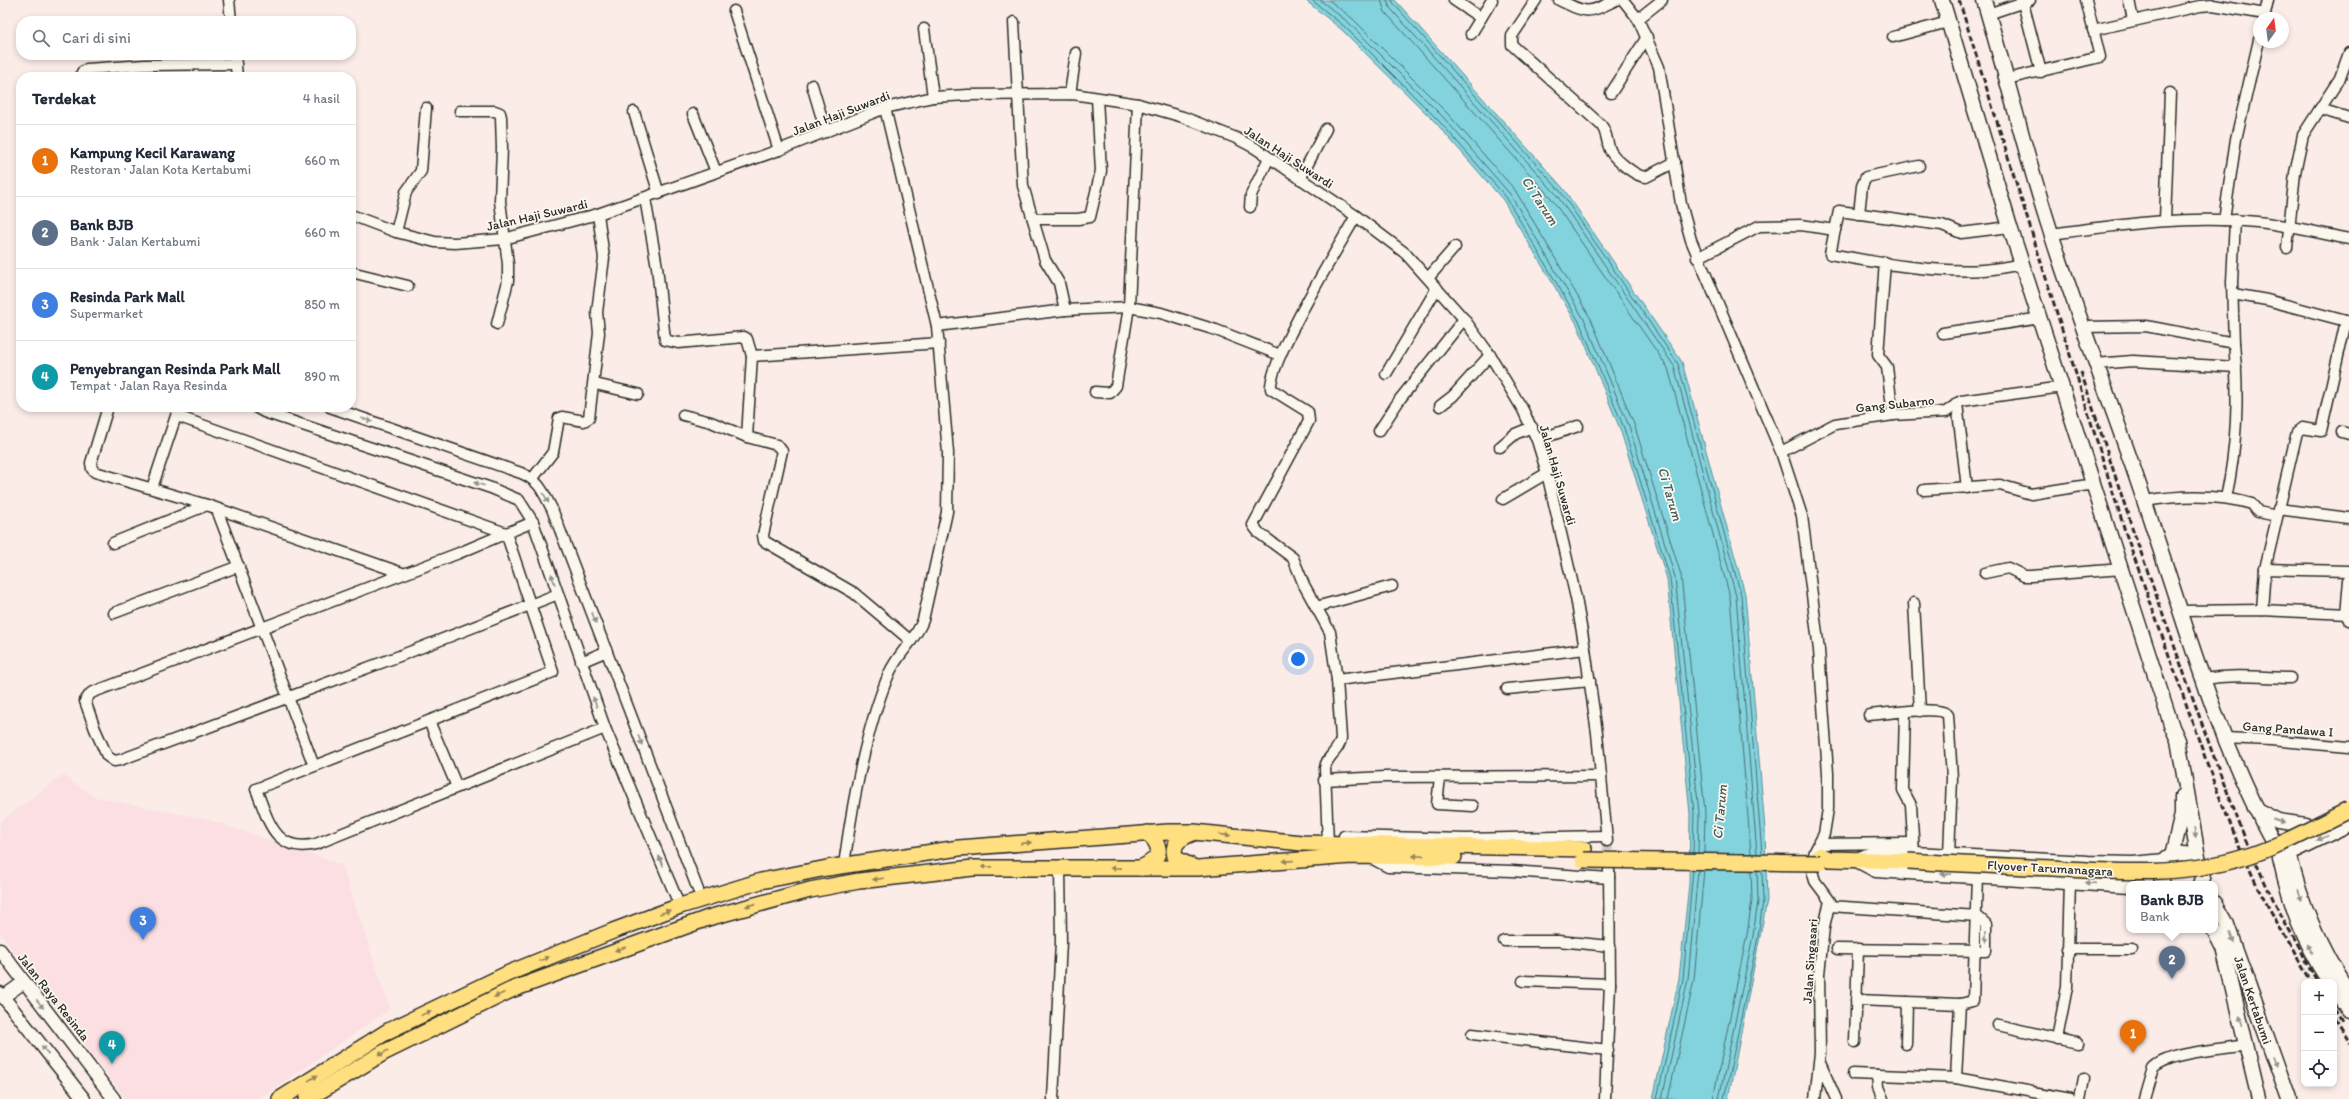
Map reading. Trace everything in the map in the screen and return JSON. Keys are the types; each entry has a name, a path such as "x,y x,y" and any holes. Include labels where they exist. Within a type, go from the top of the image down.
{"main road":[{"path":"1942,0 2010,227 2041,318 2062,388 2122,569 2172,727 2172,742 2184,785 2199,862 2203,871 2202,881"},
{"path":"1984,0 2051,234 2095,364 2145,501 2180,611 2224,738 2255,809 2273,842 2273,852 2288,855 2349,824"},
{"path":"2162,881 2160,875 2168,858 2182,815 2184,785"},
{"path":"2273,842 2278,836 2305,825 2349,803"},
{"path":"2255,809 2278,821 2305,825"},
{"name":"Flyover Tarumanagara","path":"1583,854 1822,856 1857,860 1912,853 2129,872 2167,871 2199,868 2245,857 2294,837 2349,810"},
{"path":"1194,832 1182,837 1176,842 1174,853 1176,859 1198,868"},
{"path":"280,1099 388,1031 509,973 680,906 762,881 827,868 959,848 1148,833 1194,832 1286,842 1328,840 1583,854"},
{"path":"1141,868 1153,862 1159,850 1158,844 1148,833"},
{"path":"2285,834 2295,841 2288,855 2298,924 2312,953 2328,979"},
{"path":"1912,853 2110,863 2168,858 2187,854 2199,862"},
{"path":"307,1099 383,1053 511,990 612,951 733,910 810,890 859,881 973,868 1198,868 1367,856 1583,854"},
{"path":"2288,855 2308,917 2329,962 2349,993"},
{"path":"1857,860 1876,870 2126,886"},
{"path":"2110,863 2115,871 2112,884"},
{"name":"Jalan Kertabumi","path":"2218,908 2226,922 2289,1099"},
{"name":"Jalan Kertabumi","path":"2216,933 2223,948 2259,1099"},
{"path":"2337,993 2349,1011"}],"street":[{"path":"229,0 231,16"},
{"path":"1454,0 1481,18"},
{"path":"1471,34 1492,0"},
{"path":"1536,0 1512,36 1512,45 1601,125 1606,133 1611,152 1636,173 1646,177 1675,162"},
{"path":"1559,0 1580,10 1590,12 1616,0"},
{"name":"Jalan Singasari","path":"1623,0 1638,20 1647,37 1663,80 1685,221 1697,258 1781,452 1802,516 1808,552 1826,734 1829,793 1822,856 1812,859 1812,874 1828,896 1830,906 1824,927 1819,974 1820,1063 1815,1099"},
{"path":"1638,20 1662,0"},
{"path":"2007,79 2100,57 2086,0"},
{"path":"2129,0 2133,20"},
{"path":"2266,12 2268,0"},
{"path":"1988,14 2026,1 2041,72"},
{"path":"2093,30 2200,6 2235,4 2255,12"},
{"path":"734,11 779,150"},
{"path":"1014,22 1023,186 1045,260 1059,283 1065,310"},
{"path":"1893,37 1948,22"},
{"path":"924,29 933,97"},
{"path":"1611,93 1647,37"},
{"path":"2224,220 2236,139 2257,48"},
{"path":"1070,94 1076,53"},
{"path":"2287,248 2288,227 2298,154 2303,135 2340,78 2349,53"},
{"path":"82,72 87,69 235,60 236,72"},
{"path":"812,85 826,132"},
{"path":"2165,220 2170,93"},
{"name":"Jalan Haji Suwardi","path":"356,217 396,232 445,244 504,239 598,214 659,194 779,150 885,108 933,97 1070,94 1138,104 1184,116 1216,129 1255,148 1356,216 1406,253 1429,277 1464,319 1490,354 1512,389 1532,427 1537,440 1547,473 1566,552 1585,649 1601,776 1606,839 1328,840"},
{"path":"1033,219 1078,219 1090,217 1101,171 1097,98"},
{"path":"1095,392 1110,392 1116,386 1129,307 1138,104"},
{"path":"396,232 406,192 421,171 426,108"},
{"path":"845,858 852,807 880,697 889,672 911,641 923,620 947,512 948,452 937,326 885,108"},
{"path":"2320,109 2349,118"},
{"path":"460,111 495,111 500,113 502,148 500,201 508,281 497,324"},
{"path":"634,112 659,194"},
{"path":"693,114 716,172"},
{"path":"1300,179 1326,129"},
{"path":"1250,207 1251,195 1269,158"},
{"path":"1859,214 1862,186 1866,177 1919,166"},
{"path":"645,198 657,267 666,340 678,343 744,337 747,339 752,356 747,438"},
{"path":"2010,227 1961,232 1942,225 1839,210 1830,254 1954,270 1983,270 2023,264"},
{"path":"533,478 553,452 559,418 562,417 584,421 589,418 595,384 599,334 597,312 604,258 598,214"},
{"path":"1328,840 1324,780 1325,764 1340,743 1337,680 1332,638 1293,558 1259,533 1254,525 1310,416 1304,408 1271,389 1271,384 1280,355 1356,216"},
{"path":"2051,234 2165,220 2235,220 2288,227 2349,239"},
{"path":"2226,498 2236,438 2236,367 2233,294 2235,220"},
{"path":"1697,258 1759,226 1801,225 1835,230"},
{"path":"1429,277 1455,247"},
{"path":"1885,262 1878,355 1887,367 1893,415"},
{"path":"356,273 408,286"},
{"path":"1386,374 1437,288"},
{"path":"2233,294 2267,300 2348,321 2322,428 2318,432 2299,428 2277,512 2265,569 2262,610"},
{"path":"937,326 1065,310 1129,307 1161,313 1216,330 1280,355"},
{"path":"1943,333 2041,318"},
{"path":"1379,431 1422,371 1464,319"},
{"path":"2083,327 2146,326 2234,343"},
{"path":"752,356 939,344"},
{"path":"1440,406 1453,396 1490,354"},
{"path":"2095,364 2133,361 2236,367"},
{"path":"595,384 638,394"},
{"name":"Gang Subarno","path":"1781,452 1835,424 1893,415 1946,412 1952,409 1957,403 2062,388"},
{"path":"1957,403 1967,488"},
{"path":"106,412 91,463 92,469 101,474 207,505 217,510 402,573"},
{"path":"152,488 178,412"},
{"path":"181,412 506,533"},
{"path":"264,412 366,448 509,495 519,500 533,522 605,728 676,897"},
{"path":"344,412 533,478 539,484 552,509 698,890"},
{"path":"684,415 711,422 747,438 777,445 782,451 763,535 764,541 854,593 911,641"},
{"path":"1537,440 1578,426"},
{"path":"1500,447 1515,434 1532,427"},
{"path":"1503,499 1547,473"},
{"path":"1924,490 2000,485 2031,494 2094,484"},
{"path":"2145,501 2173,496 2226,498 2252,504 2258,512 2277,512 2349,518"},
{"path":"113,543 207,505"},
{"path":"217,510 314,766"},
{"path":"533,522 459,553 402,573 262,629 91,693 86,701 94,729 107,756 114,761 120,760 448,637 528,604 558,594"},
{"path":"506,533 528,604 553,672 256,789 275,835 290,844 308,846 316,844 605,728"},
{"path":"114,613 239,566"},
{"path":"1985,573 2008,568 2029,576 2122,569"},
{"path":"2265,569 2349,572"},
{"path":"2180,611 2262,610 2348,616 2349,580"},
{"path":"1316,606 1392,586"},
{"path":"1914,603 1920,711"},
{"path":"1337,680 1585,649"},
{"path":"581,662 607,651"},
{"path":"2203,679 2242,674 2256,677 2290,678"},
{"path":"1507,689 1590,681"},
{"path":"1869,715 1941,711 1948,715 1952,778 1949,855"},
{"path":"1822,856 1912,853 1911,805 1903,790 1905,712"},
{"path":"429,721 457,787"},
{"name":"Gang Pandawa I","path":"2224,738 2270,740 2349,747"},
{"path":"1324,780 1440,776 1601,776"},
{"path":"1440,776 1437,804 1473,806"},
{"path":"1367,856 1388,867 1609,873 1610,984 1605,1099"},
{"path":"1053,1099 1061,942 1060,867"},
{"path":"1977,876 1977,916"},
{"path":"2057,1039 2067,987 2070,882"},
{"path":"1830,906 1977,916 1986,924 1986,951 1838,949"},
{"path":"1504,941 1558,941 1610,946"},
{"path":"2067,949 2132,949"},
{"name":"Jalan Raya Resinda","path":"0,950 114,1099"},
{"path":"1855,1042 1858,950"},
{"path":"1856,1000 1960,1004 1973,1001 1975,952"},
{"path":"1523,981 1610,984"},
{"path":"24,982 2,995 84,1099"},
{"path":"1906,1044 1907,1002"},
{"path":"1956,1078 1960,1004"},
{"path":"1998,1025 2077,1043"},
{"path":"1472,1034 1608,1050"},
{"path":"2144,1099 2153,1068 2156,1064 2175,1056 2247,1045"},
{"path":"1820,1063 1836,1099"},
{"path":"1853,1074 1956,1078 2072,1099"},
{"path":"1877,1075 1878,1087 1883,1099"},
{"path":"2080,1099 2084,1078"}],"shaded area":[{"path":"63,775 94,797 210,820 342,865 390,1009 258,1099 126,1099 0,933 0,822"}],"water":[{"name":"Ci Tarum","path":"1305,0 1395,0 1563,188 1682,362 1745,594 1765,829 1767,901 1728,1099 1653,1099 1679,978 1689,884 1690,814 1667,579 1620,429 1577,324 1503,200 1436,123 1342,30"}],"tunnel":[{"path":"1607,841 1609,866"}],"railway":[{"path":"1959,0 2126,534 2213,780 2238,844 2261,894 2309,979"},
{"path":"2081,372 2134,533 2211,749 2246,841 2274,902 2316,979"},
{"path":"2337,1014 2343,1023"},
{"path":"2337,1024 2349,1043"}],"place":[{"name":"Resinda Park Mall","path":"143,940"},
{"name":"Bank BJB","path":"2172,979"},
{"name":"Kampung Kecil Karawang","path":"2133,1053"},
{"name":"Penyebrangan Resinda Park Mall","path":"112,1064"}]}
